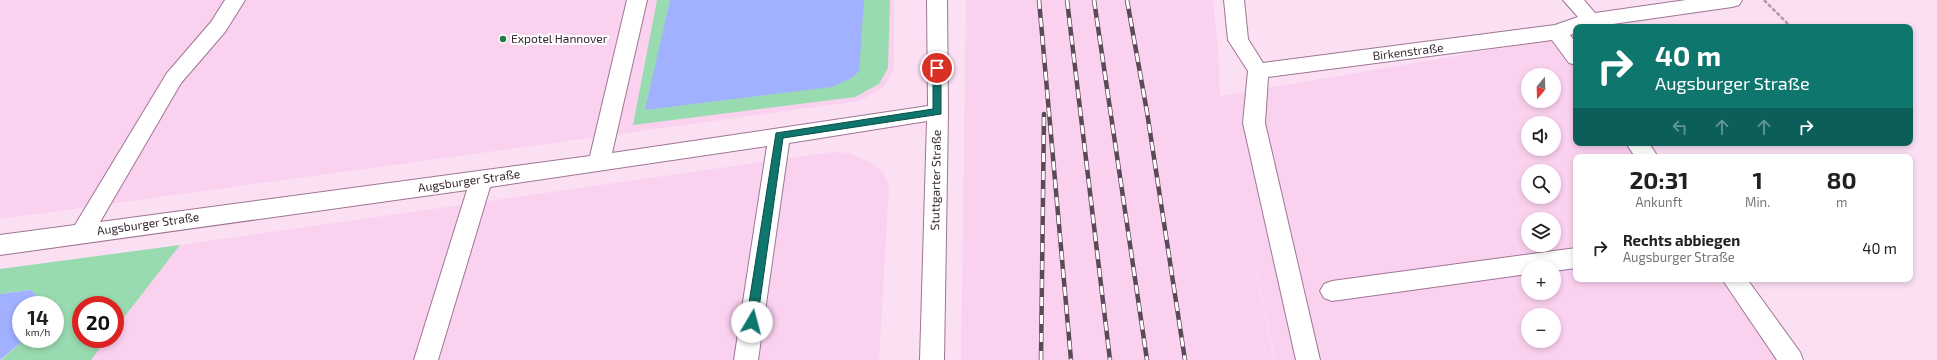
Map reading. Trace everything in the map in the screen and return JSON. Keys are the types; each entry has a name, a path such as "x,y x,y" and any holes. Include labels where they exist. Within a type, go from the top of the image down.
{"street":[{"path":"82,233 174,78 218,27 234,0"},
{"path":"599,163 637,0"},
{"name":"Stuttgarter Straße","path":"932,360 938,112 937,0"},
{"path":"1234,0 1238,40 1258,71 1254,123 1308,360"},
{"path":"1573,0 1591,20"},
{"name":"Birkenstraße","path":"1580,24 1591,20 1732,0"},
{"name":"Birkenstraße","path":"1258,71 1557,32 1573,26"},
{"path":"1557,32 1573,54"},
{"name":"Augsburger Straße","path":"0,245 599,163 938,112"},
{"path":"746,360 779,136"},
{"path":"426,360 481,179"},
{"path":"1332,291 1573,258"},
{"path":"1736,282 1791,360"}],"path":[{"path":"1764,0 1788,24"}],"shaded area":[{"path":"0,0 894,0 894,70 884,87 859,101 0,219"},
{"path":"966,0 1213,0 1218,50 1220,96 1555,39 1573,66 1573,146 1628,146 1634,154 1573,154 1573,282 1722,282 1776,360 1275,360 1238,182 1274,360 961,360"},
{"path":"833,152 849,153 872,163 884,174 889,186 879,360 91,360 100,348 124,348 124,317 180,245"}],"green space":[{"path":"657,0 890,0 888,68 879,84 855,97 633,125"},
{"path":"180,245 124,317 124,296 72,296 72,348 100,348 91,360 1,360 15,348 64,348 64,296 37,296 31,290 0,294 0,269"}],"water":[{"path":"670,0 864,0 859,71 852,78 832,87 645,110"},
{"path":"31,290 37,296 12,296 12,348 14,348 0,360 0,294"}],"railway":[{"path":"1039,0 1071,360"},
{"path":"1067,0 1110,360"},
{"path":"1094,0 1147,360"},
{"path":"1127,0 1147,112 1185,360"},
{"path":"1041,360 1044,114"}],"place":[{"name":"Expotel Hannover","path":"503,39"}],"route":[{"path":"752,322 779,136 938,112 937,68"}]}
